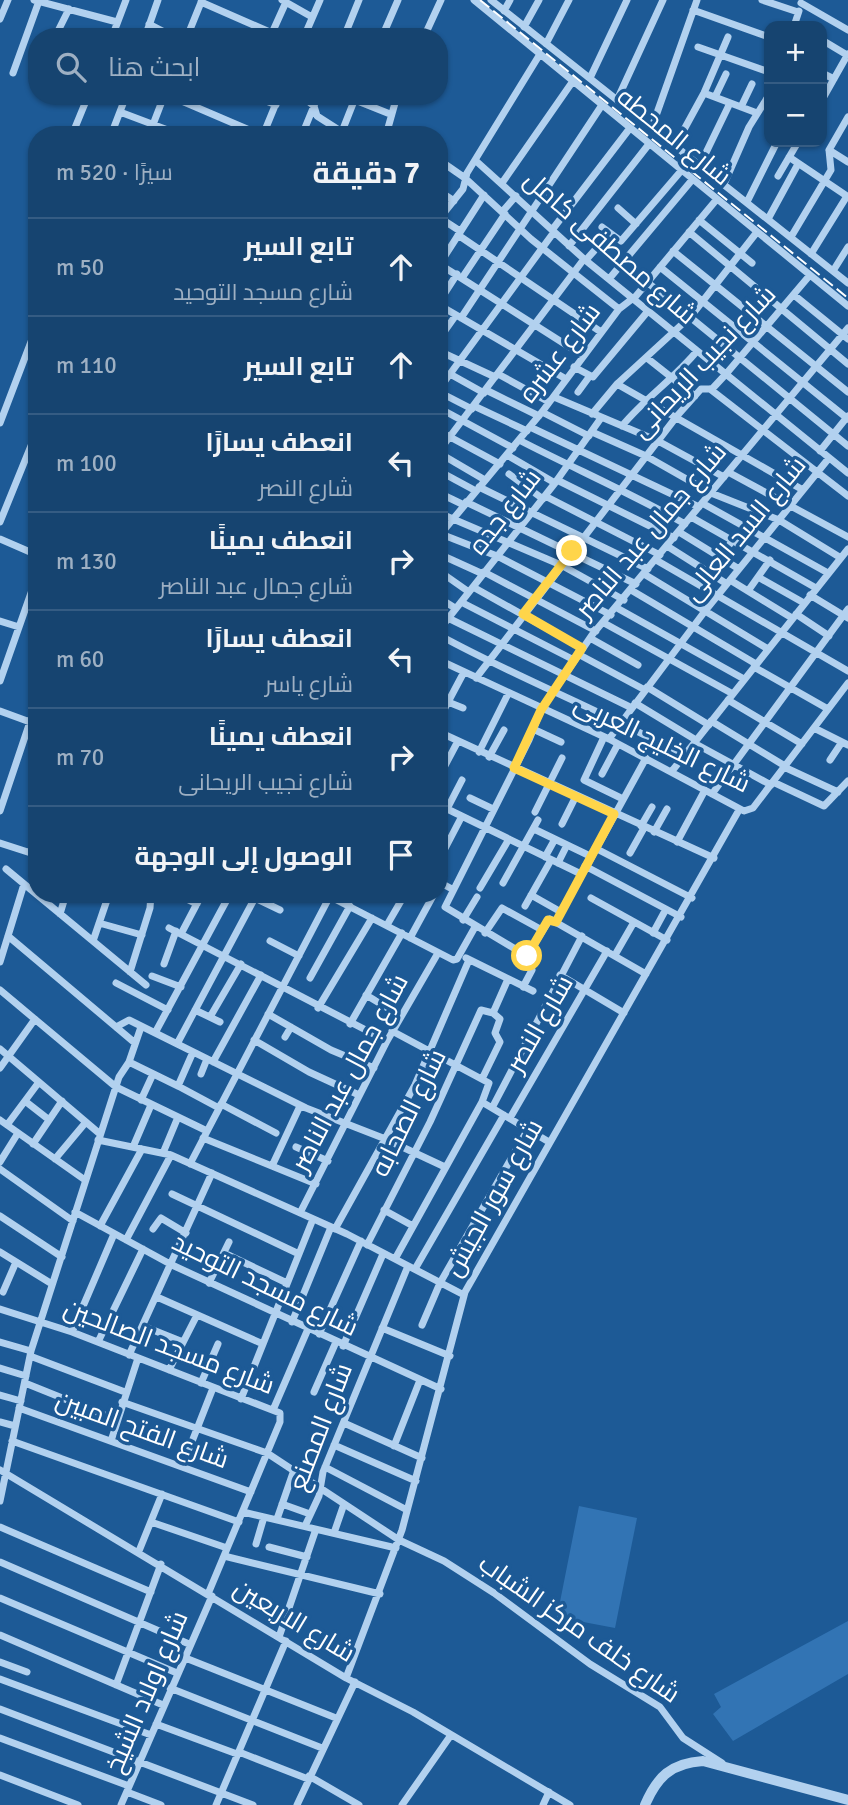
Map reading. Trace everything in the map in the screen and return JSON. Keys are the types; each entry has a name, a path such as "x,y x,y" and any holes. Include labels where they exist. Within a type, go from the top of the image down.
{"street":[{"path":"0,19 8,0"},
{"path":"115,28 126,0"},
{"path":"148,0 158,1 148,28"},
{"path":"308,28 320,0"},
{"path":"348,28 359,0"},
{"path":"386,28 398,0"},
{"path":"428,28 441,0"},
{"name":"شارع المحطه","path":"474,0 848,306"},
{"name":"شارع المحطه","path":"491,0 848,283"},
{"path":"504,11 510,0"},
{"path":"524,26 539,0"},
{"path":"546,44 569,0"},
{"path":"590,78 627,0"},
{"path":"617,100 663,0"},
{"path":"652,127 697,0"},
{"path":"762,0 798,12"},
{"path":"13,74 36,1 117,22"},
{"path":"191,28 201,1 261,28"},
{"path":"274,28 284,1 313,17"},
{"path":"796,21 802,1 848,30"},
{"path":"60,28 69,9"},
{"path":"693,10 764,35"},
{"path":"149,24 157,28"},
{"path":"676,146 704,93 728,37"},
{"path":"827,43 848,55 827,91"},
{"path":"698,47 764,70"},
{"path":"448,209 463,189 465,178 475,160 540,54"},
{"path":"715,97 726,74"},
{"path":"827,76 834,79"},
{"path":"502,183 573,81"},
{"path":"741,107 752,84"},
{"path":"704,93 757,113"},
{"path":"700,165 730,103"},
{"path":"76,126 84,105"},
{"path":"115,126 123,105"},
{"path":"152,126 160,105"},
{"path":"191,105 241,126"},
{"path":"266,126 276,105"},
{"path":"344,126 353,105"},
{"path":"371,105 390,114"},
{"path":"388,126 394,105"},
{"path":"448,328 480,289 534,212 602,105"},
{"path":"314,106 317,116 331,126"},
{"path":"306,126 314,106"},
{"path":"724,184 757,113 764,108"},
{"path":"120,112 160,126"},
{"path":"791,237 832,167 829,149 847,123"},
{"path":"448,377 630,128"},
{"path":"569,246 649,144"},
{"path":"747,202 774,147"},
{"path":"778,176 795,147"},
{"path":"829,149 848,162"},
{"path":"789,157 847,198 811,254"},
{"name":"شارع مصطفى كامل","path":"475,160 585,260 848,473"},
{"path":"768,219 798,164"},
{"path":"448,166 465,178 572,274 619,309"},
{"path":"601,226 621,241 681,170"},
{"path":"609,279 692,180"},
{"path":"448,250 484,195"},
{"path":"448,291 516,196"},
{"path":"448,197 454,201"},
{"name":"شارع عشره","path":"448,525 552,399 582,355 619,309 632,299 717,200"},
{"path":"618,208 636,224"},
{"path":"699,220 752,263"},
{"path":"448,225 479,250 601,332"},
{"path":"689,232 848,364"},
{"path":"592,414 617,384 690,317 757,232"},
{"path":"448,441 572,274 610,233"},
{"path":"833,271 848,247"},
{"path":"673,251 848,392"},
{"path":"660,267 847,418"},
{"path":"448,269 582,355"},
{"name":"شارع نجيب الريحانى","path":"476,678 677,416 702,388 710,389 741,359 810,275"},
{"path":"647,282 848,446"},
{"path":"794,295 846,334"},
{"path":"448,309 566,379"},
{"path":"578,392 648,311"},
{"name":"شارع جمال عبد الناصر","path":"452,888 534,729 541,710 578,654 789,398 846,334"},
{"path":"0,423 28,350"},
{"path":"622,426 646,399 673,379 697,351"},
{"path":"448,355 658,441 791,504 848,537"},
{"path":"647,358 695,397"},
{"path":"574,367 589,377"},
{"path":"450,374 485,392 646,456 711,493 779,520 841,558"},
{"path":"617,384 743,453 803,490"},
{"path":"710,389 848,496"},
{"path":"448,395 473,408 579,450 701,505 766,536 828,573"},
{"path":"448,413 556,482 676,535 720,556 739,569"},
{"name":"شارع جده","path":"448,618 556,482 601,418"},
{"name":"شارع السد العالى","path":"820,451 847,418"},
{"path":"448,436 500,464"},
{"path":"519,440 568,465 621,487 685,524"},
{"path":"0,522 28,453"},
{"name":"شارع السد العالى","path":"622,800 584,780 606,738 829,458"},
{"path":"448,459 480,486"},
{"path":"448,474 480,486 583,536 646,572 768,649"},
{"path":"509,474 544,497 595,521 658,557 780,634 848,671"},
{"name":"شارع السد العالى","path":"448,496 572,551 633,587 790,690 828,709"},
{"path":"448,517 561,565 624,600"},
{"path":"691,517 816,588"},
{"path":"448,538 497,556 611,615"},
{"path":"0,540 28,551"},
{"path":"709,572 733,540"},
{"path":"667,546 709,572 829,636"},
{"path":"672,771 848,549"},
{"path":"448,558 536,597 596,631"},
{"path":"748,591 769,560"},
{"path":"448,576 523,614 578,654"},
{"path":"758,577 804,603"},
{"path":"677,842 708,792 749,745 846,615 810,595"},
{"path":"448,601 578,654 838,792"},
{"path":"0,681 28,602"},
{"path":"617,608 744,679"},
{"path":"0,621 19,627"},
{"path":"604,623 670,657 802,744"},
{"path":"448,627 499,645 633,706 733,765 824,806 848,781"},
{"path":"448,630 487,662 622,721 684,756"},
{"path":"590,638 638,665"},
{"name":"شارع الخليج العربى","path":"448,664 672,771 739,810 753,808 772,783"},
{"path":"463,708 449,702 464,672"},
{"path":"772,783 847,686"},
{"path":"479,752 508,694"},
{"path":"0,711 28,721"},
{"path":"0,811 28,728"},
{"path":"814,728 845,743 830,760"},
{"path":"534,729 561,741"},
{"path":"489,757 504,730"},
{"path":"448,736 714,859"},
{"path":"448,759 457,741"},
{"path":"602,774 618,744"},
{"path":"503,883 534,830 537,816 562,758"},
{"path":"556,922 646,758"},
{"path":"448,800 462,780"},
{"path":"562,824 576,796"},
{"path":"470,798 493,809"},
{"path":"630,853 652,807"},
{"path":"448,809 580,874"},
{"path":"654,832 667,809"},
{"name":"شارع سور الجيش","path":"346,1678 397,1544 450,1356 464,1295 549,1142 692,898 739,810"},
{"path":"448,842 462,816"},
{"path":"534,830 590,856"},
{"path":"463,920 509,839"},
{"path":"551,860 555,839"},
{"path":"0,843 28,852"},
{"path":"525,906 551,860 567,845"},
{"path":"595,848 692,898"},
{"path":"585,866 681,917"},
{"path":"6,869 28,887"},
{"path":"0,962 24,884"},
{"path":"448,886 452,888 448,900"},
{"path":"531,895 561,912"},
{"path":"591,898 667,940"},
{"path":"47,903 146,985"},
{"path":"60,914 63,903"},
{"path":"93,941 106,903"},
{"path":"130,972 149,903"},
{"path":"155,1033 225,903"},
{"path":"177,1044 252,903"},
{"path":"268,903 281,910"},
{"path":"190,1164 324,903"},
{"path":"344,903 453,960 459,955 475,927"},
{"path":"387,925 400,903"},
{"path":"410,938 430,903"},
{"path":"447,903 445,909 527,956 548,920 582,936 646,974"},
{"path":"164,964 176,931 197,904"},
{"path":"310,978 348,905"},
{"path":"485,933 502,908 542,930"},
{"path":"653,933 666,909"},
{"path":"318,1008 372,918"},
{"name":"شارع النصر","path":"412,1268 584,989 634,922"},
{"path":"99,923 142,935"},
{"path":"176,931 318,1008 387,1041"},
{"path":"350,1024 402,933"},
{"path":"8,936 135,1043"},
{"path":"492,1108 582,936"},
{"path":"270,941 299,956"},
{"name":"شارع جمال عبد الناصر","path":"300,1213 392,1031 438,953"},
{"path":"459,955 533,991"},
{"path":"292,1322 333,1228 430,1050 469,960"},
{"path":"210,1017 241,964"},
{"path":"523,987 532,970"},
{"path":"201,1073 261,975"},
{"path":"560,975 624,1013"},
{"path":"152,976 181,986"},
{"path":"482,1079 500,1040 495,1033 500,1019 493,1013 508,979"},
{"path":"116,983 168,1010"},
{"path":"0,990 116,1087 178,1117 205,1134 316,1184"},
{"path":"366,995 401,1016"},
{"path":"195,1010 220,1022"},
{"name":"شارع الصحابه","path":"319,1334 364,1243 415,1152 481,1010 493,1013"},
{"path":"268,1014 331,1050 374,1068"},
{"path":"0,1068 35,1019"},
{"path":"116,1027 126,1020 300,1106 383,1138 445,1167"},
{"path":"0,1500 3,1471 31,1353 51,1284 116,1087 129,1062 141,1027"},
{"path":"285,1037 291,1027"},
{"path":"392,1031 489,1084 482,1102 395,1259"},
{"path":"254,1040 309,1072 359,1095"},
{"path":"0,1049 86,1122 99,1137 167,1154 212,1173 364,1243 464,1295"},
{"path":"178,1086 193,1052"},
{"path":"129,1062 276,1133"},
{"path":"141,1100 153,1074"},
{"path":"39,1082 4,1123 85,1180"},
{"path":"25,1101 48,1119"},
{"path":"33,1144 62,1101"},
{"path":"482,1102 549,1142"},
{"path":"100,1226 138,1148 151,1105"},
{"path":"272,1166 300,1106"},
{"path":"126,1240 167,1154 178,1117"},
{"path":"55,1159 86,1122"},
{"path":"422,1325 440,1283 528,1129"},
{"path":"0,1162 18,1133"},
{"path":"296,1147 328,1161"},
{"name":"شارع مسجد التوحيد","path":"0,1169 74,1216 100,1226 172,1265 441,1389"},
{"path":"129,1355 212,1173"},
{"path":"172,1194 299,1254"},
{"path":"384,1210 412,1226"},
{"path":"0,1216 62,1257"},
{"path":"153,1229 161,1218 186,1233"},
{"path":"241,1399 313,1219"},
{"path":"72,1332 114,1234"},
{"path":"209,1283 229,1242"},
{"path":"98,1342 143,1249"},
{"path":"0,1252 51,1284"},
{"path":"224,1253 287,1283"},
{"path":"314,1392 383,1254"},
{"path":"4,1292 16,1262"},
{"name":"شارع المصنع","path":"305,1526 320,1489 325,1467 369,1358 412,1268"},
{"path":"157,1297 263,1345"},
{"name":"شارع مسجد الصالحين","path":"0,1309 72,1332 281,1415"},
{"path":"169,1370 197,1315"},
{"path":"143,1326 183,1342"},
{"path":"382,1328 450,1356"},
{"path":"273,1410 308,1329"},
{"path":"0,1342 125,1392"},
{"path":"201,1383 218,1344"},
{"path":"111,1441 138,1358"},
{"path":"0,1368 117,1420"},
{"path":"394,1446 420,1380"},
{"path":"182,1467 213,1388"},
{"name":"شارع الفتح المبين","path":"0,1395 111,1441 251,1492"},
{"path":"122,1402 267,1453 344,1504 397,1544"},
{"name":"شارع اولاد الشيخ","path":"121,1805 210,1595 281,1415"},
{"path":"0,1422 15,1426"},
{"path":"344,1423 422,1458"},
{"path":"12,1441 239,1522"},
{"path":"334,1445 416,1481"},
{"path":"325,1467 407,1510"},
{"path":"276,1520 294,1470"},
{"name":"شارع الاربعين","path":"3,1471 346,1678 451,1735 569,1805"},
{"path":"139,1551 162,1494"},
{"path":"282,1504 310,1514"},
{"path":"334,1533 344,1504"},
{"path":"243,1511 334,1533 397,1544"},
{"path":"256,1544 264,1517"},
{"path":"150,1522 226,1552 301,1575 380,1594"},
{"path":"0,1527 151,1592"},
{"path":"216,1805 265,1689 316,1529"},
{"name":"شارع خلف مركز الشباب","path":"397,1544 444,1561 494,1593 590,1664 660,1707 683,1738 725,1765"},
{"path":"269,1547 307,1557"},
{"path":"0,1562 189,1644"},
{"path":"116,1685 161,1564"},
{"path":"0,1598 177,1673"},
{"path":"0,1635 163,1705"},
{"path":"183,1657 336,1718"},
{"path":"0,1662 27,1672"},
{"path":"0,1679 151,1735"},
{"path":"298,1805 321,1748 355,1682"},
{"path":"170,1688 321,1748"},
{"path":"0,1709 253,1805"},
{"path":"156,1724 309,1778 359,1805"},
{"path":"402,1805 451,1735"},
{"path":"0,1738 162,1805"},
{"path":"645,1805 660,1777 675,1766 703,1761 848,1800"},
{"path":"0,1775 78,1805"},
{"path":"543,1805 549,1792"}],"shaded area":[{"path":"579,1506 637,1518 615,1628 557,1617"},
{"path":"848,1621 848,1674 733,1741 713,1714 721,1707 714,1694"}],"railway":[{"path":"480,0 848,298"}],"route":[{"path":"527,956 548,920 556,922 614,814 514,768 541,710 582,648 523,614 572,551"}]}
